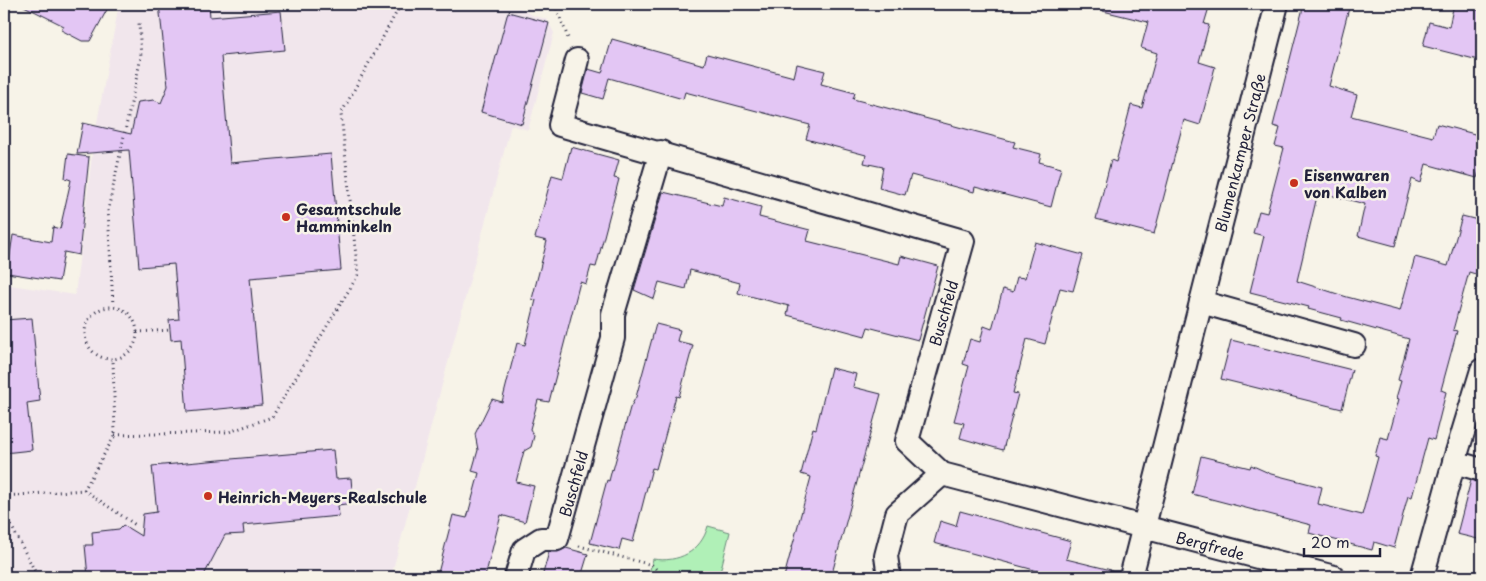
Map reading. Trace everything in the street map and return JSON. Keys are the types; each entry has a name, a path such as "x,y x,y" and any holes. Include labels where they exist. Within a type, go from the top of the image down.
{"street":[{"name":"Blumenkamper Straße","path":"1131,577 1156,472 1277,4"},
{"name":"Buschfeld","path":"577,60 560,125 660,152 963,241 907,441 942,474 1144,528"},
{"name":"Buschfeld","path":"549,539 612,338 613,314 660,152"},
{"path":"1201,302 1354,345"},
{"path":"1422,577 1482,370"},
{"path":"1454,462 1482,470"},
{"path":"888,577 886,556 897,514 942,474"},
{"name":"Bergfrede","path":"1144,528 1334,577"},
{"path":"516,577 524,550 549,539"}],"path":[{"path":"115,435 229,432 272,417 358,275 341,114 401,4"},
{"path":"555,4 577,60"},
{"path":"113,306 108,210 140,57 139,23"},
{"path":"113,306 129,313 134,320 137,332 134,345 128,352 113,359 96,355 90,349 84,333 90,316 104,307 113,306"},
{"path":"137,332 170,330"},
{"path":"84,490 115,435 113,359"},
{"path":"4,496 84,490 137,526"},
{"path":"4,512 38,577"},
{"path":"549,539 652,565 664,577"}],"shaded area":[{"name":"Gesamtschule Hamminkeln","path":"119,4 513,4 534,16 547,19 554,33 528,130 511,125 391,577 14,577 4,564 4,284 75,295 94,139"}],"green space":[{"path":"708,526 730,532 719,577 648,577 653,559 671,559 687,554 700,543"}],"building":[{"path":"20,4 110,4 90,41 82,41 61,30 64,26"},
{"path":"159,4 209,4 210,17 281,11 285,50 221,56 230,163 331,154 341,270 250,278 262,405 187,412 181,339 171,340 169,320 179,319 174,264 139,267 129,150 77,154 83,123 131,134 138,102 154,100 161,103 168,86"},
{"path":"1104,4 1210,4 1204,24 1209,25 1199,62 1215,67 1200,125 1184,120 1154,234 1096,219 1111,160 1116,162 1131,105 1142,108 1157,53 1141,48 1148,22 1103,11"},
{"path":"1304,4 1350,4 1329,86 1357,95 1351,116 1433,137 1437,124 1482,136 1482,159 1477,178 1426,164 1421,183 1412,179 1395,246 1358,236 1365,204 1318,192 1297,281 1400,311 1415,257 1448,266 1462,216 1482,221 1482,276 1469,272 1453,330 1457,331 1441,390 1446,392 1434,440 1428,438 1412,497 1408,496 1394,548 1374,542 1372,550 1309,533 1311,525 1192,494 1201,456 1250,468 1251,465 1271,474 1322,487 1318,504 1362,515 1378,457 1375,456 1380,437 1388,439 1399,399 1396,398 1401,381 1398,380 1409,339 1341,320 1342,318 1308,309 1309,307 1250,292 1264,236 1253,233 1259,211 1267,213 1284,148 1275,146 1280,128 1273,126"},
{"path":"1454,4 1482,11 1482,61 1423,46 1429,22 1449,27"},
{"path":"508,12 549,23 522,124 481,112"},
{"path":"612,39 704,65 707,54 794,77 797,64 825,71 821,84 855,93 853,99 1015,142 1013,147 1041,154 1039,162 1061,168 1051,207 975,187 974,192 911,175 905,195 879,188 883,167 864,163 866,155 806,139 810,125 685,92 683,99 609,78 603,99 582,93 588,69 602,73"},
{"path":"571,147 619,160 614,178 619,179 596,267 591,266 586,284 580,282 549,402 538,400 530,429 534,436 531,447 524,451 516,482 534,486 525,522 501,515 485,577 437,577 453,515 467,518 479,473 472,471 478,450 475,434 492,399 502,402 517,343 525,345 536,300 532,299 547,241 535,238 552,175 563,178"},
{"path":"68,154 89,157 79,255 64,252 59,281 7,273 13,235 51,242 53,227 60,229 71,180 65,178"},
{"path":"663,192 722,206 724,197 761,207 759,217 810,230 807,241 899,264 901,256 938,266 918,340 868,327 865,336 787,315 789,306 738,293 740,283 690,270 686,289 659,282 654,299 634,290"},
{"path":"1035,242 1083,255 1073,291 1060,288 1045,344 1027,339 1013,393 1018,394 1003,450 960,438 964,423 954,421 969,366 963,364 970,339 980,342 984,326 992,329 1003,289 1013,292 1017,277 1025,278"},
{"path":"32,318 40,401 27,403 32,450 4,453 4,320"},
{"path":"656,324 680,330 677,341 693,345 679,397 676,396 656,469 652,468 633,542 622,539 619,550 590,543 607,480 609,481 613,470 630,408 636,397"},
{"path":"1231,340 1352,370 1342,409 1221,379"},
{"path":"831,368 856,374 853,387 881,394 831,577 784,577 811,477 801,474 813,428 816,429"},
{"path":"333,450 336,479 351,478 353,503 338,505 339,516 243,525 244,534 225,535 203,577 88,577 85,545 93,545 92,532 119,529 123,525 141,536 143,514 157,512 152,466"},
{"path":"1471,480 1482,483 1482,540 1457,534"},
{"path":"960,511 1071,541 1066,559 1111,570 1110,577 1036,577 1038,571 934,543 940,521 956,526"},
{"path":"566,548 588,554 581,577 542,577 549,552 558,552"}],"place":[{"name":"Eisenwaren von Kalben","path":"1294,183"},
{"name":"Gesamtschule Hamminkeln","path":"286,217"},
{"name":"Heinrich-Meyers-Realschule","path":"208,496"}]}
